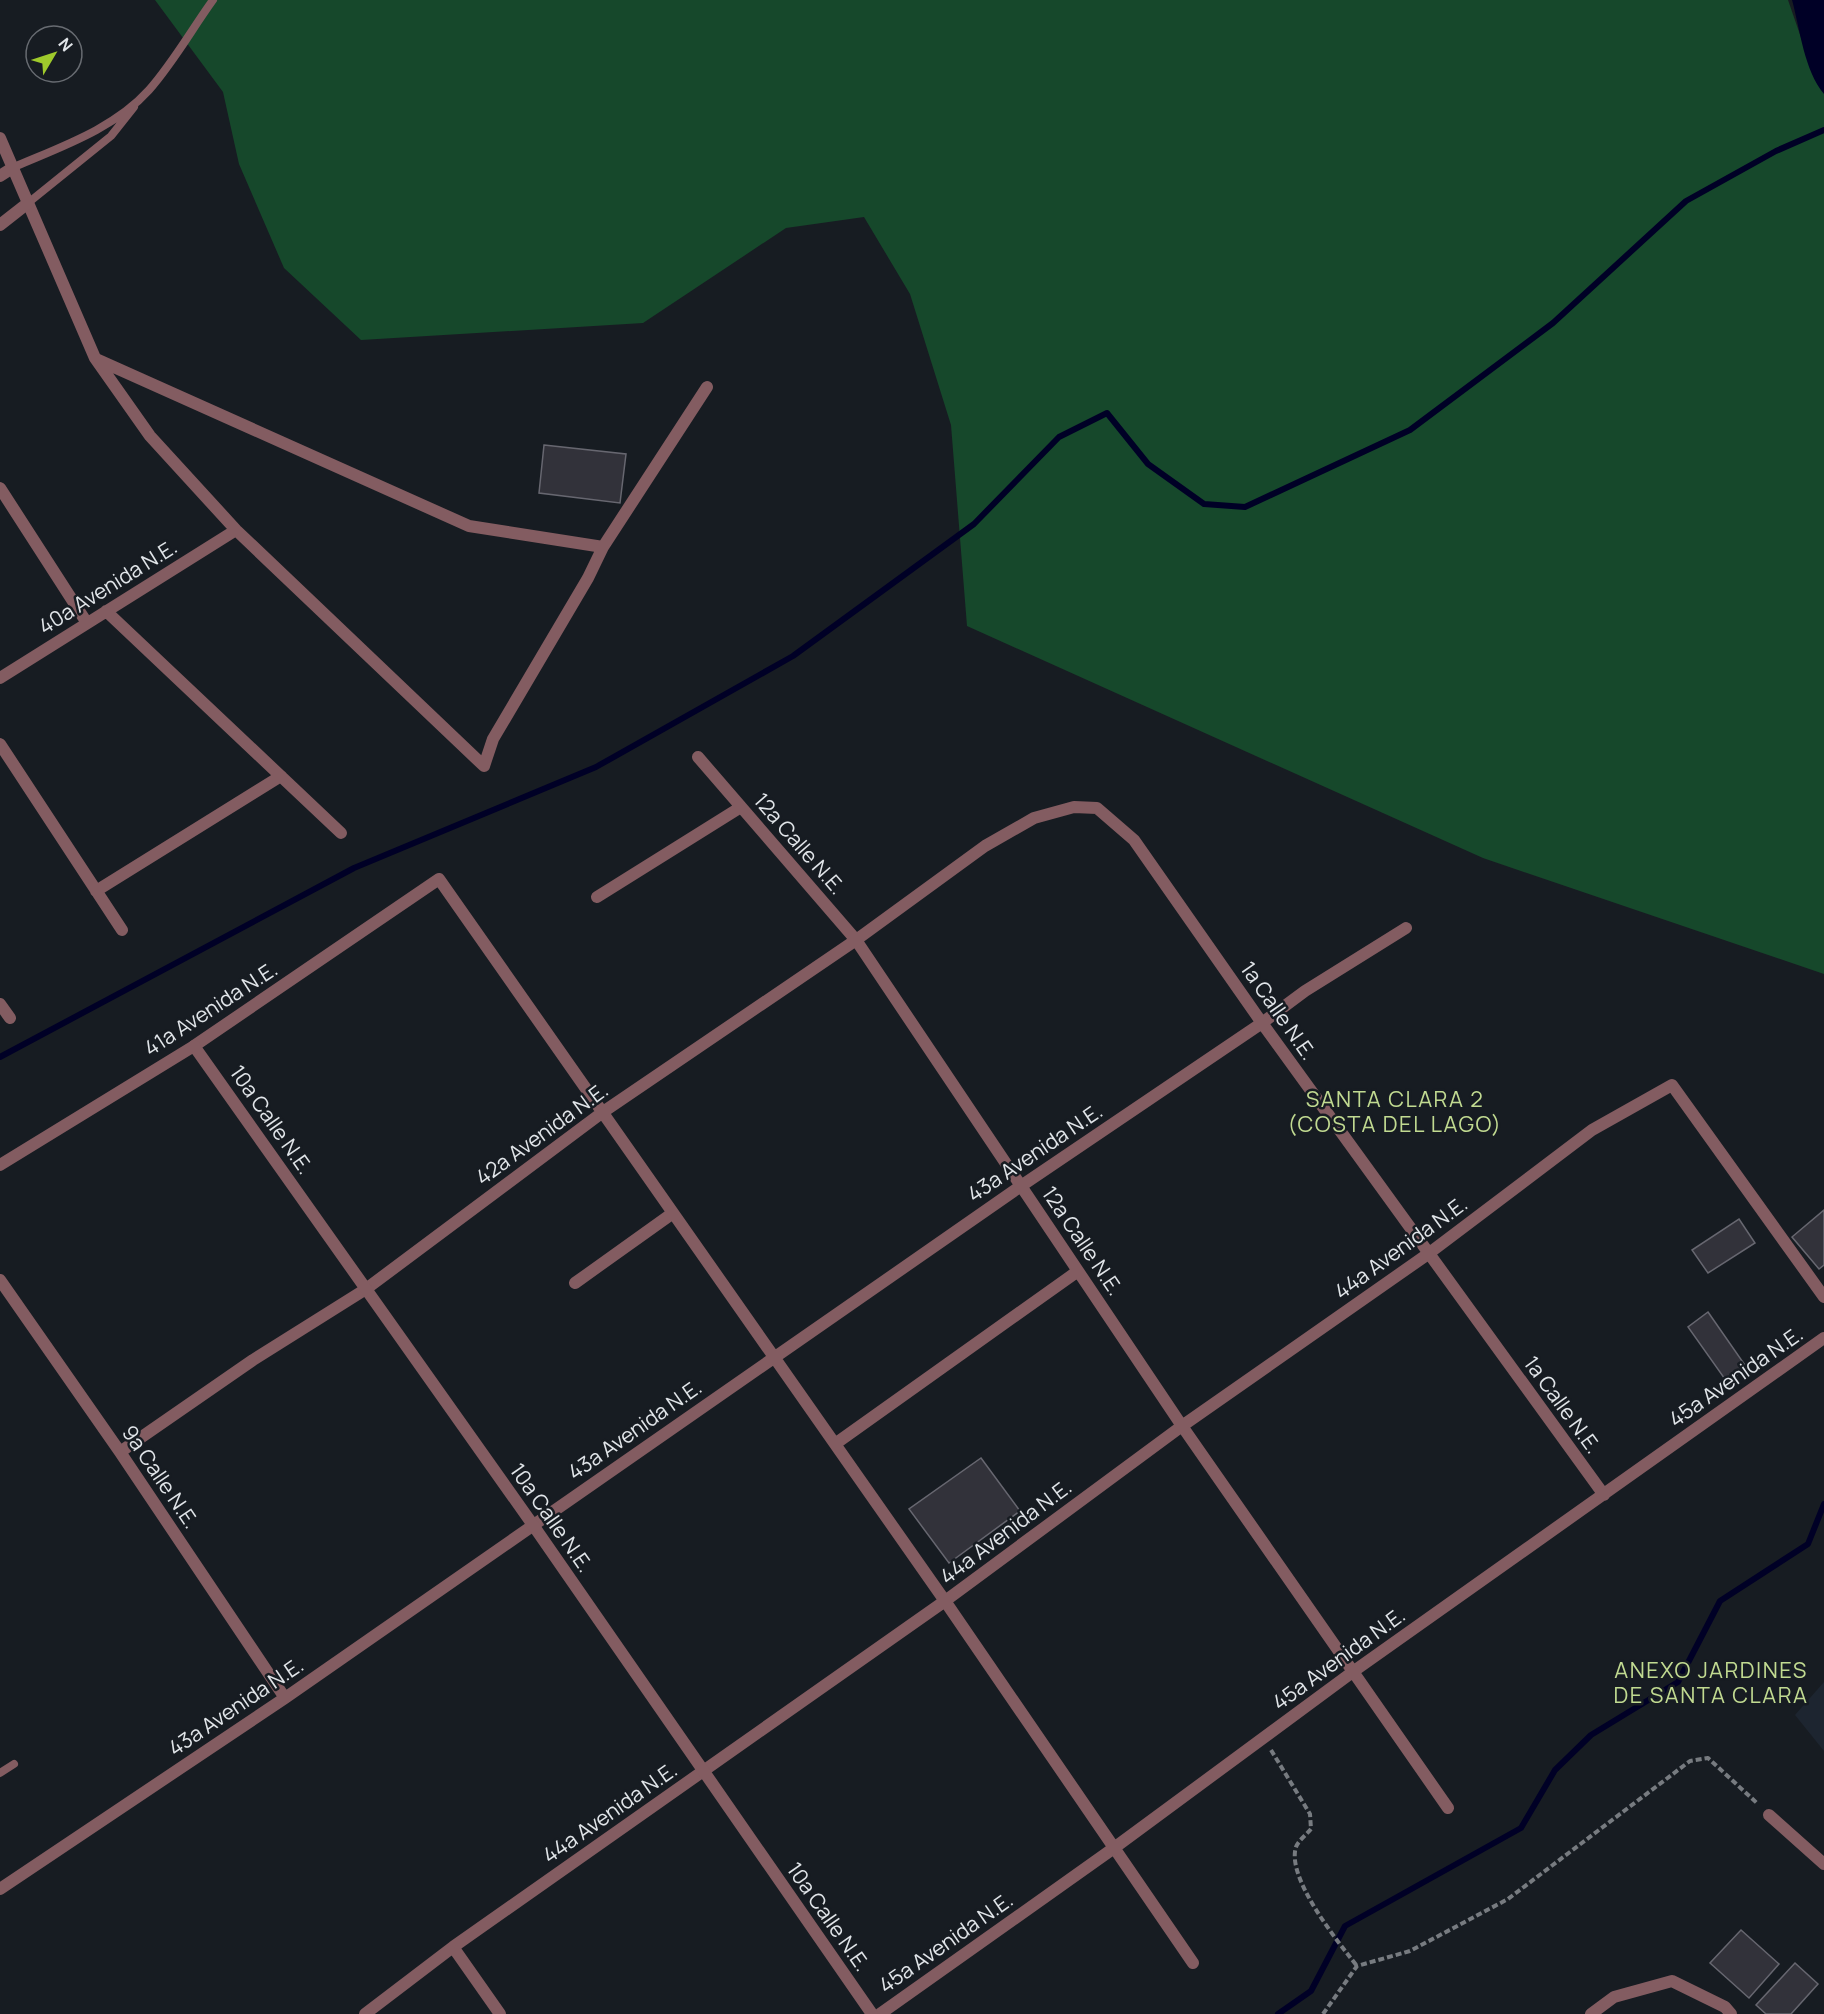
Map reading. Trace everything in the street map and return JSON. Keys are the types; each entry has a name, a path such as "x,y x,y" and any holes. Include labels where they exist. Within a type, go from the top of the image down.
{"street":[{"path":"0,138 95,358 150,436 236,530 484,766 493,738 588,578 603,547 706,387"},
{"path":"0,176 14,167"},
{"path":"0,225 28,203"},
{"path":"95,358 469,526 603,547"},
{"path":"0,488 87,623"},
{"name":"40a Avenida N.E.","path":"0,678 236,530"},
{"path":"106,611 341,833"},
{"path":"0,744 122,930"},
{"name":"12a Calle N.E.","path":"698,758 856,940 1182,1426 1448,1808"},
{"path":"96,891 281,776"},
{"path":"597,897 741,807"},
{"name":"1a Calle N.E.","path":"985,846 1035,818 1074,807 1097,808 1134,840 1262,1023 1604,1495"},
{"name":"42a Avenida N.E.","path":"120,1452 253,1360 366,1289 603,1112 856,940 985,846"},
{"name":"41a Avenida N.E.","path":"0,1165 194,1046 439,879 603,1112"},
{"name":"43a Avenida N.E.","path":"0,1889 285,1698 1021,1186 1262,1023 1305,991 1406,928"},
{"path":"0,1004 10,1018"},
{"name":"10a Calle N.E.","path":"194,1046 533,1525 872,2014"},
{"name":"44a Avenida N.E.","path":"364,2014 453,1947 945,1601 1182,1426 1428,1254 1592,1131 1672,1084 1824,1297"},
{"path":"603,1112 945,1601 1193,1963"},
{"path":"574,1283 673,1213"},
{"path":"835,1444 1078,1271"},
{"name":"9a Calle N.E.","path":"0,1281 120,1452 285,1698"},
{"name":"45a Avenida N.E.","path":"880,2014 1114,1848 1354,1671 1824,1338"},
{"path":"1770,1815 1824,1864"},
{"path":"453,1947 500,2014"},
{"path":"1591,2014 1614,1997 1672,1982 1725,2007 1731,2014"}],"lane":[{"path":"28,203 111,136 149,90 213,0"},
{"path":"14,167 96,130 149,90"},
{"path":"0,1773 14,1764"}],"path":[{"path":"1263,1738 1310,1814 1311,1829 1296,1846 1295,1866 1324,1925 1357,1966"},
{"path":"1323,2014 1357,1966 1410,1951 1508,1899 1690,1761 1708,1758 1770,1815"}],"shaded area":[{"path":"1824,1682 1824,1751 1795,1715"}],"green space":[{"path":"155,0 1788,0 1807,55 1824,79 1824,974 1483,858 967,626 951,425 910,294 864,217 786,228 643,323 361,340 284,268 239,164 223,92"}],"water":[{"path":"1792,0 1824,0 1824,94 1807,61"}],"building":[{"path":"544,445 626,454 620,503 539,493"},
{"path":"1824,1210 1824,1265 1819,1269 1792,1237"},
{"path":"1739,1219 1755,1243 1708,1273 1692,1250"},
{"path":"1708,1312 1747,1368 1727,1382 1688,1327"},
{"path":"981,1458 1020,1511 949,1563 909,1509"},
{"path":"1741,1930 1779,1964 1749,1998 1710,1963"},
{"path":"1795,1963 1818,1984 1791,2014 1766,2014 1756,2005"}],"waterway":[{"path":"0,1057 354,868 596,767 793,656 974,524 1059,437 1107,413 1148,464 1204,504 1245,507 1410,430 1553,323 1686,201 1776,151 1824,130"},
{"path":"1278,2014 1311,1991 1345,1926 1521,1828 1555,1770 1591,1735 1678,1682 1720,1601 1808,1544 1824,1504"}],"district":[{"name":"SANTA CLARA 2 (COSTA DEL LAGO)","path":"1395,1112"},
{"name":"ANEXO JARDINES DE SANTA CLARA","path":"1711,1682"}]}
